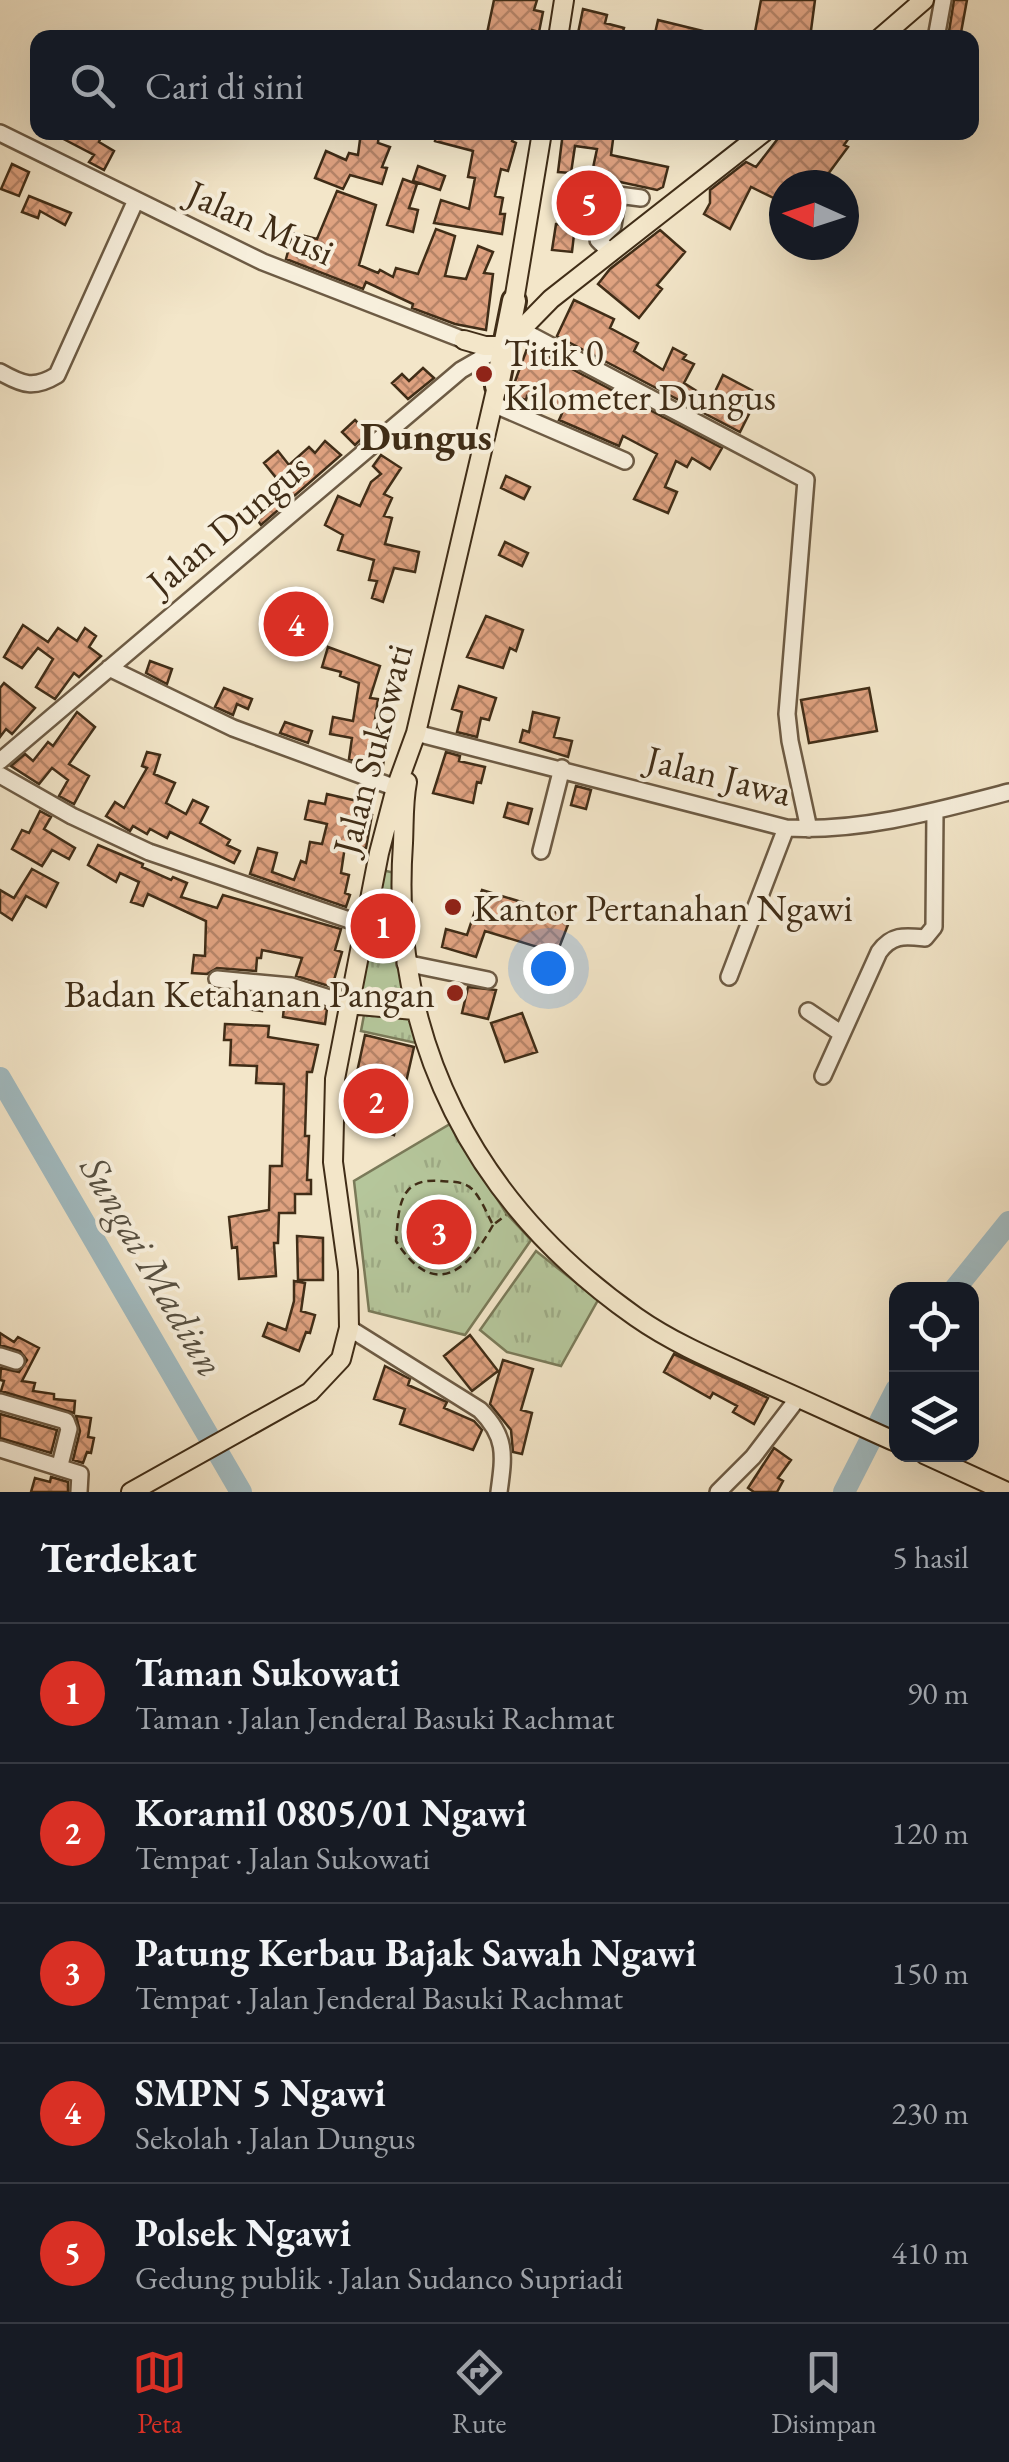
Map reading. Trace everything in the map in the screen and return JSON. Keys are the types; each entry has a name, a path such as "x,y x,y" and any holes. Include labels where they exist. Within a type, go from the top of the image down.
{"highway":[{"name":"Jalan Sukowati","path":"495,395 511,339 514,301"}],"main road":[{"path":"559,30 564,0"},
{"path":"889,30 921,1"},
{"name":"Jalan Sukowati","path":"514,301 541,140"},
{"path":"511,339 551,298 754,140"},
{"name":"Jalan Musi","path":"464,340 484,346 511,339"},
{"name":"Jalan Sukowati","path":"131,1492 310,1392 341,1359 349,1328 348,1271 333,1162 336,1079 364,925 396,788 416,733 495,395"},
{"path":"416,733 404,800 399,907 414,1010 444,1094 515,1208 568,1260 636,1317 712,1359 889,1439"},
{"path":"348,1004 414,1010"},
{"path":"941,1462 1007,1492"}],"street":[{"path":"937,30 943,0"},
{"name":"Jalan Musi","path":"0,133 263,262 464,340"},
{"path":"611,253 598,240 612,226 618,195 641,198"},
{"path":"0,372 16,381 40,385 57,376 136,200"},
{"path":"511,339 806,480 788,714 808,829"},
{"name":"Jalan Dungus","path":"0,761 461,370 511,339"},
{"path":"495,395 625,461"},
{"path":"109,668 233,728 396,788"},
{"name":"Jalan Jawa","path":"416,733 786,828 833,829 935,812 1009,792"},
{"path":"541,851 562,768"},
{"path":"0,776 149,852 364,925"},
{"path":"823,1076 886,943 901,936 925,938 934,927 935,812"},
{"path":"728,977 786,828"},
{"path":"405,963 488,980"},
{"path":"217,978 291,986 348,1004"},
{"path":"808,1011 842,1034"},
{"path":"349,1328 480,1410 494,1424 501,1437 499,1492"},
{"path":"718,1492 753,1456 798,1398"},
{"path":"0,1402 66,1421 69,1429 60,1465"},
{"path":"0,1449 80,1474 78,1492"}],"path":[{"path":"493,1225 474,1190 462,1183 427,1180 408,1188 400,1203 396,1241 417,1269 433,1274 456,1271 479,1251 493,1225 515,1208"}],"green space":[{"path":"382,870 395,873 405,998 358,993"},
{"path":"372,1011 405,1016 413,1022 416,1043 361,1031 364,1015"},
{"path":"450,1124 506,1213 531,1240 465,1335 369,1311 354,1181"},
{"path":"536,1251 598,1300 561,1366 507,1352 480,1330"}],"building":[{"path":"494,0 537,0 534,10 543,12 539,30 488,30"},
{"path":"761,0 815,0 811,30 755,30"},
{"path":"954,0 967,0 961,30 949,30"},
{"path":"583,9 607,15 605,23 624,28 623,30 579,30"},
{"path":"658,20 699,30 656,30"},
{"path":"65,140 100,140 114,151 104,170 89,162 94,155"},
{"path":"360,140 378,140 390,147 382,167 387,168 382,184 350,175 343,189 315,178 326,151 346,160 349,153 358,155"},
{"path":"562,140 613,140 611,155 668,167 663,187 657,190 611,180 598,225 568,219 575,179 590,182 597,149 575,146 571,173 558,172"},
{"path":"777,140 847,140 844,145 848,147 831,170 769,170 769,196 751,187 730,229 704,214 710,203 710,190 746,162 756,167"},
{"path":"435,141 516,143 508,171 501,169 495,196 503,198 502,234 434,223 441,200 469,209 475,178 468,177 473,151"},
{"path":"12,164 29,172 19,196 1,189"},
{"path":"418,166 445,176 440,190 413,181"},
{"path":"403,179 417,184 409,208 418,210 413,232 387,225"},
{"path":"337,191 376,205 359,265 378,273 380,270 393,277 396,268 418,274 436,229 455,236 445,276 466,279 478,246 493,252 484,273 493,274 486,330 455,324 412,308 413,304 366,282 363,289 286,259 293,233 317,239"},
{"path":"29,196 71,213 65,225 40,211 38,218 22,212"},
{"path":"556,224 575,226 572,252 552,250"},
{"path":"660,230 685,252 657,285 662,289 639,318 598,284 610,269"},
{"path":"574,300 614,319 610,328 638,343 634,351 663,370 673,348 686,355 683,359 694,364 684,383 711,400 723,375 759,394 740,432 557,336"},
{"path":"528,346 722,448 710,469 692,458 687,467 676,461 665,487 677,492 668,513 634,499 657,454 623,436 619,446 559,420 564,409 527,396 526,400 510,395"},
{"path":"423,368 434,378 408,399 392,383 402,374 409,381"},
{"path":"355,420 368,433 355,445 342,432"},
{"path":"325,441 341,455 261,525 250,510 275,489 271,485 277,479 264,463 278,451 289,465 309,447 315,453"},
{"path":"381,455 401,468 384,494 392,498 384,516 392,518 385,544 419,552 415,572 394,568 383,602 372,598 377,581 369,580 374,560 338,550 343,535 325,525 338,496 360,506 371,482 381,474 373,466"},
{"path":"506,476 530,487 524,499 501,488"},
{"path":"505,542 528,553 522,566 499,555"},
{"path":"486,616 523,630 516,651 510,648 503,668 467,657"},
{"path":"23,625 48,642 58,628 77,641 85,628 96,636 89,647 101,656 79,677 74,673 55,699 36,687 53,659 38,648 22,668 4,657"},
{"path":"328,647 380,666 370,698 378,699 372,740 387,742 382,771 349,759 352,738 330,734 333,717 353,721 359,683 322,667"},
{"path":"150,661 172,669 167,684 146,673"},
{"path":"4,683 35,708 12,734 6,729 0,737 0,688"},
{"path":"459,686 496,698 489,720 481,718 477,737 457,732 462,712 452,709"},
{"path":"224,688 252,699 248,709 237,704 233,715 215,707"},
{"path":"869,688 877,731 809,743 801,700"},
{"path":"77,712 95,727 69,764 89,776 74,804 59,796 68,780 52,768 39,784 11,766 25,754 33,761 48,742 53,746"},
{"path":"533,712 559,718 554,737 572,741 568,757 520,742 523,730 529,732"},
{"path":"285,722 312,731 308,743 280,733"},
{"path":"147,752 160,755 154,774 175,783 166,803 186,814 193,800 208,807 200,823 230,840 227,845 240,851 234,863 170,832 167,838 150,829 147,834 133,826 130,831 106,816 115,802 124,808 147,768 142,766"},
{"path":"446,752 460,756 459,761 485,767 473,803 433,793"},
{"path":"576,786 591,790 586,809 571,805"},
{"path":"327,794 366,803 364,813 372,815 366,848 345,846 341,873 349,875 346,907 250,874 258,848 277,853 272,872 294,880 301,861 306,863 310,842 322,844 327,824 305,819 309,801 325,804"},
{"path":"508,803 532,809 528,824 504,817"},
{"path":"40,811 51,817 44,829 75,848 69,859 52,850 42,866 12,849 22,830 29,833"},
{"path":"98,845 171,880 173,877 187,883 181,897 217,908 223,895 341,929 335,950 342,952 332,987 296,976 302,958 262,950 256,971 217,968 207,974 192,973 194,955 205,956 206,921 148,894 143,906 131,902 139,882 120,873 116,882 88,865"},
{"path":"32,869 58,883 46,907 26,896 12,920 0,912 0,890 14,898"},
{"path":"482,890 571,917 557,953 485,931 476,957 442,947 446,929 467,935"},
{"path":"468,987 496,990 488,1019 462,1013"},
{"path":"215,990 264,995 262,1011 214,1005"},
{"path":"285,997 327,1009 325,1024 283,1017"},
{"path":"522,1013 537,1052 505,1062 491,1023"},
{"path":"225,1024 269,1026 268,1037 318,1045 312,1072 307,1072 305,1136 309,1136 307,1180 311,1180 311,1194 295,1194 295,1213 279,1213 278,1243 274,1243 276,1276 239,1279 237,1247 232,1248 229,1217 269,1210 270,1166 282,1166 284,1084 256,1083 257,1066 230,1065 231,1040 224,1040"},
{"path":"365,1035 414,1047 394,1135 347,1119"},
{"path":"297,1236 323,1238 323,1280 298,1280"},
{"path":"294,1281 305,1283 301,1311 315,1315 299,1351 263,1336 268,1323 286,1330 294,1301"},
{"path":"0,1333 14,1342 18,1337 39,1348 22,1381 35,1383 33,1391 54,1394 54,1399 75,1401 74,1413 1,1391 1,1368 19,1372 27,1360 20,1351 0,1345"},
{"path":"470,1335 498,1371 472,1391 444,1356"},
{"path":"674,1354 768,1398 754,1424 733,1412 737,1406 713,1393 710,1398 664,1372"},
{"path":"503,1360 533,1369 521,1410 532,1413 522,1454 513,1452 511,1430 490,1404"},
{"path":"385,1366 410,1379 408,1385 447,1402 444,1408 474,1421 482,1430 473,1450 400,1424 405,1409 374,1399"},
{"path":"0,1414 57,1430 51,1453 0,1438"},
{"path":"76,1416 91,1418 88,1437 94,1438 91,1453 87,1452 83,1463 73,1460 80,1431"},
{"path":"774,1448 791,1460 778,1478 783,1481 777,1492 754,1492 748,1488"},
{"path":"51,1477 68,1482 68,1492 31,1492 35,1478 50,1482"}],"waterway":[{"name":"Sungai Madiun","path":"0,1078 241,1492"},
{"name":"Sungai Madiun","path":"960,1282 1009,1222"},
{"name":"Sungai Madiun","path":"844,1492 889,1404"}],"place":[{"name":"Polsek Ngawi","path":"589,203"},
{"name":"Titik 0 Kilometer Dungus","path":"484,374"},
{"name":"SMPN 5 Ngawi","path":"296,624"},
{"name":"Kantor Pertanahan Ngawi","path":"453,907"},
{"name":"Taman Sukowati","path":"383,926"},
{"name":"Badan Ketahanan Pangan","path":"455,993"},
{"name":"Koramil 0805/01 Ngawi","path":"376,1101"},
{"name":"Patung Kerbau Bajak Sawah Ngawi","path":"439,1232"}],"district":[{"name":"Dungus","path":"426,436"}]}
